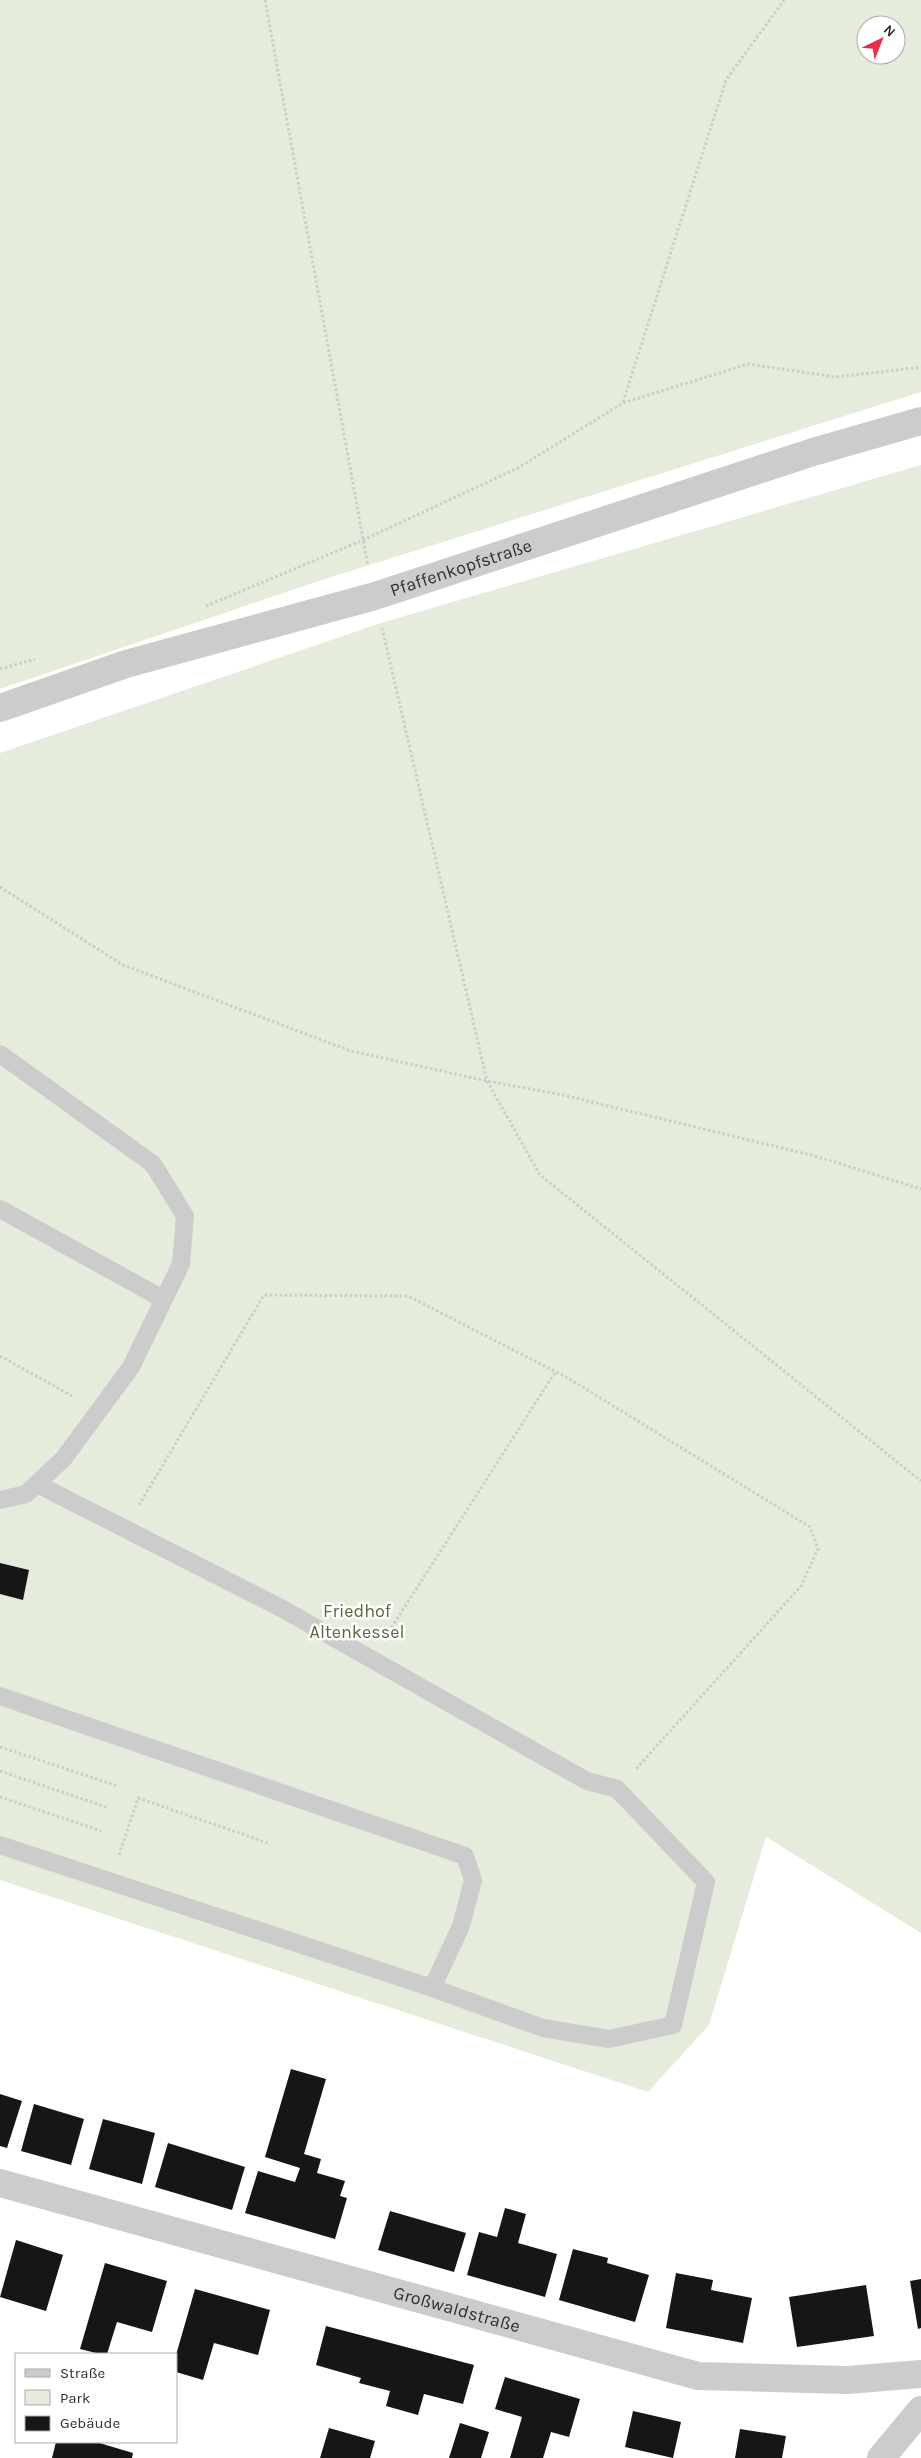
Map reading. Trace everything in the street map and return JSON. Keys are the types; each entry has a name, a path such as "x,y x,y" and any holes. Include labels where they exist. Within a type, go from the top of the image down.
{"street":[{"name":"Pfaffenkopfstraße","path":"0,708 126,664 375,596 804,455 921,421"},
{"name":"Großwaldstraße","path":"0,2182 698,2376 848,2380 921,2374"},
{"path":"881,2458 921,2410"}],"lane":[{"path":"0,1054 152,1164 185,1216 180,1264 131,1367 64,1458 26,1494 0,1500"},
{"path":"0,1209 163,1299"},
{"path":"0,1845 432,1988 543,2028 609,2039 673,2025 706,1882 617,1790 587,1780 281,1608 37,1484"},
{"path":"0,1696 465,1856 473,1880 460,1926 432,1988"}],"path":[{"path":"265,0 361,541"},
{"path":"623,403 726,80 784,0"},
{"path":"199,609 361,541 518,468 623,403 748,364 836,377 921,366"},
{"path":"375,596 487,1081 540,1175 921,1482"},
{"path":"0,669 38,658"},
{"path":"0,887 123,964 351,1051 487,1081 563,1095 815,1156 921,1189"},
{"path":"125,1529 264,1295 408,1296 556,1372 810,1526 818,1549 801,1586 617,1790"},
{"path":"0,1356 99,1411"},
{"path":"372,1659 556,1372"},
{"path":"0,1746 118,1786"},
{"path":"0,1771 106,1808"},
{"path":"0,1797 101,1831"},
{"path":"110,1882 138,1798 268,1843"}],"green space":[{"path":"0,0 921,0 921,392 328,578 0,689"},
{"name":"Friedhof Altenkessel","path":"921,465 921,1933 766,1837 709,2025 648,2092 0,1880 0,753 384,622"}],"building":[{"path":"0,1563 29,1570 23,1600 0,1594"},
{"path":"291,2069 326,2079 304,2154 321,2159 317,2173 345,2181 340,2196 347,2198 335,2239 245,2213 258,2171 295,2182 300,2168 265,2157"},
{"path":"0,2094 22,2101 7,2148 0,2146"},
{"path":"34,2104 84,2119 71,2165 21,2151"},
{"path":"103,2119 155,2133 142,2184 89,2169"},
{"path":"168,2143 245,2167 232,2210 155,2187"},
{"path":"505,2208 526,2214 518,2243 557,2254 545,2297 467,2275 479,2232 497,2237"},
{"path":"390,2211 466,2233 454,2272 378,2250"},
{"path":"16,2240 63,2255 46,2311 0,2297"},
{"path":"573,2249 608,2258 607,2263 649,2275 635,2322 559,2300"},
{"path":"105,2263 167,2281 152,2332 117,2322 107,2353 96,2353 80,2349"},
{"path":"676,2273 713,2280 711,2290 752,2298 743,2343 666,2328"},
{"path":"921,2279 921,2328 918,2329 910,2281"},
{"path":"866,2285 874,2336 797,2347 789,2297"},
{"path":"195,2289 270,2310 258,2355 214,2343 203,2380 178,2373 177,2353"},
{"path":"326,2326 474,2365 463,2404 424,2394 418,2415 386,2406 390,2391 359,2383 361,2378 316,2365"},
{"path":"505,2377 580,2399 569,2437 551,2432 543,2458 510,2458 522,2417 495,2409"},
{"path":"633,2411 681,2422 673,2458 625,2447"},
{"path":"460,2423 489,2432 481,2458 449,2458"},
{"path":"329,2428 375,2441 370,2458 320,2458"},
{"path":"740,2429 786,2436 782,2458 735,2458"},
{"path":"56,2443 99,2443 133,2453 132,2458 52,2458"}]}
